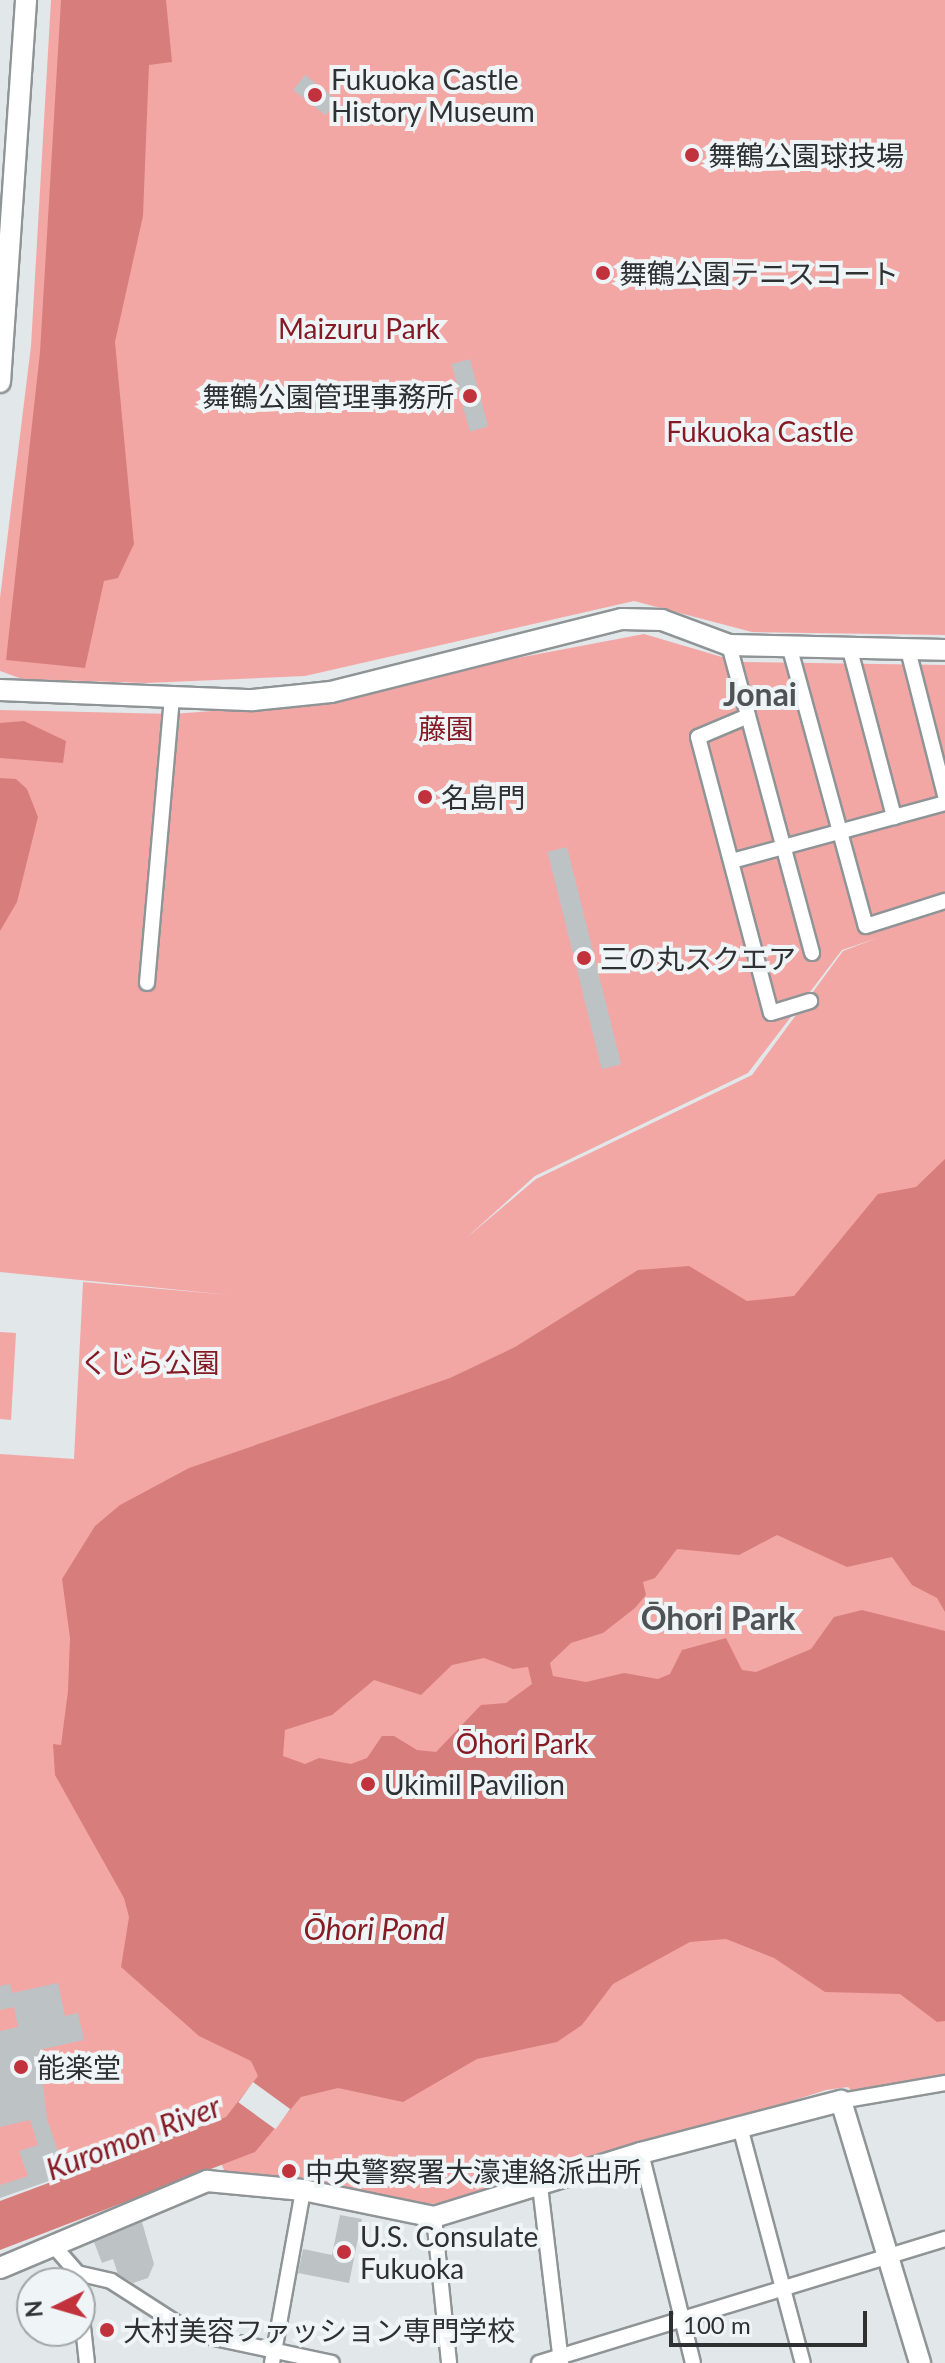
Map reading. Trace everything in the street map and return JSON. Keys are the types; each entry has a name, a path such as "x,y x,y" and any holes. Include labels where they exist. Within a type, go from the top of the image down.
{"street":[{"path":"0,382 7,228 26,0"},
{"path":"0,690 253,700 331,692 622,619 662,620 729,645 790,649 945,650"},
{"path":"729,645 812,953"},
{"path":"790,649 866,926 945,901"},
{"path":"850,650 894,817"},
{"path":"908,650 945,795"},
{"path":"147,983 172,697"},
{"path":"748,716 698,737 771,1013 810,1001"},
{"path":"732,861 945,803"},
{"path":"0,2268 207,2181 303,2190 434,2217 641,2153 740,2127 841,2101 945,2083"},
{"path":"841,2101 920,2363"},
{"path":"740,2127 803,2363"},
{"path":"641,2153 693,2363"},
{"path":"540,2186 561,2360"},
{"path":"271,2356 303,2190"},
{"path":"434,2217 449,2363"},
{"path":"539,2363 561,2360 682,2319 945,2239"},
{"path":"53,2245 70,2267"},
{"path":"96,2280 111,2281 192,2333 271,2356 332,2363"}],"green space":[{"name":"Maizuru Park","path":"51,0 945,0 945,635 752,632 634,601 305,676 146,683 22,679 0,671 0,598 31,346"},
{"name":"Ōhori Park","path":"644,634 739,662 945,665 945,2077 854,2094 848,2087 826,2090 443,2213 440,2204 388,2203 225,2172 201,2119 0,2197 0,1454 74,1459 83,1282 230,1295 0,1272 0,710 173,714 252,708","holes":["877,938 843,951 752,1075 536,1179 465,1239 535,1176 748,1073 842,950"]},
{"path":"0,1332 16,1333 11,1420 0,1419"}],"water":[{"path":"61,0 166,0 172,62 149,65 143,216 115,342 134,544 118,578 104,581 85,668 6,660 40,352"},
{"path":"24,721 66,741 63,763 0,758 0,723"},
{"path":"0,778 16,779 27,789 38,817 17,902 0,931"},
{"name":"Ōhori Pond","path":"945,1159 945,1612 937,1598 912,1585 892,1557 847,1567 777,1535 739,1555 677,1549 655,1578 643,1582 646,1595 635,1608 603,1633 571,1643 550,1663 553,1676 586,1682 624,1673 658,1679 670,1674 682,1650 726,1638 742,1670 756,1672 811,1649 834,1617 862,1610 945,1631 945,2021 937,2022 900,1994 825,1992 774,1958 726,1939 690,1942 613,1984 582,2025 557,2042 477,2059 403,2102 338,2088 301,2097 255,2152 0,2250 0,2201 226,2117 258,2076 251,2061 199,2036 121,1967 129,1917 124,1898 55,1775 53,1744 61,1745 68,1691 70,1638 62,1579 95,1526 120,1505 189,1468 450,1378 515,1347 638,1270 689,1266 747,1301 794,1296 878,1194 916,1187","holes":["484,1658 513,1669 528,1667 532,1684 506,1703 481,1705 436,1752 417,1750 394,1736 382,1736 367,1758 351,1764 319,1758 305,1764 283,1756 285,1730 332,1715 374,1680 421,1695 452,1665"]}],"pier":[{"path":"253,2082 290,2109 276,2129 238,2102"}],"building":[{"name":"Fukuoka Castle History Museum","path":"305,75 337,100 326,115 293,90"},
{"name":"舞鶴公園管理事務所","path":"470,359 488,427 470,432 452,364"},
{"name":"三の丸スクエア","path":"567,847 621,1064 602,1069 548,852"},
{"name":"能楽堂","path":"58,1983 65,2016 78,2013 84,2040 39,2050 47,2119 66,2175 0,2198 0,2185 28,2176 19,2151 38,2145 30,2120 0,2127 0,2031 18,2027 14,2007 0,2010 0,1986 10,1984 12,1993"},
{"name":"U.S. Consulate Fukuoka","path":"340,2215 362,2219 349,2283 298,2273 303,2249 332,2255"},
{"path":"142,2222 154,2264 148,2278 133,2283 118,2274 113,2259 102,2263 94,2242"}],"place":[{"name":"Fukuoka Castle History Museum","path":"315,95"},
{"name":"舞鶴公園球技場","path":"692,155"},
{"name":"舞鶴公園テニスコート","path":"603,273"},
{"name":"舞鶴公園管理事務所","path":"470,396"},
{"name":"名島門","path":"425,797"},
{"name":"三の丸スクエア","path":"584,958"},
{"name":"Ukimil Pavilion","path":"368,1784"},
{"name":"能楽堂","path":"21,2067"},
{"name":"中央警察署大濠連絡派出所","path":"289,2171"},
{"name":"U.S. Consulate Fukuoka","path":"344,2252"},
{"name":"大村美容ファッション専門学校","path":"107,2330"}],"district":[{"name":"Jonai","path":"760,694"},
{"name":"Ōhori Park","path":"718,1618"}],"park label":[{"name":"Fukuoka Castle","path":"760,431"},
{"name":"藤園","path":"446,728"},
{"name":"くじら公園","path":"150,1362"}],"water label":[{"name":"Kuromon River","path":"133,2137"}]}
